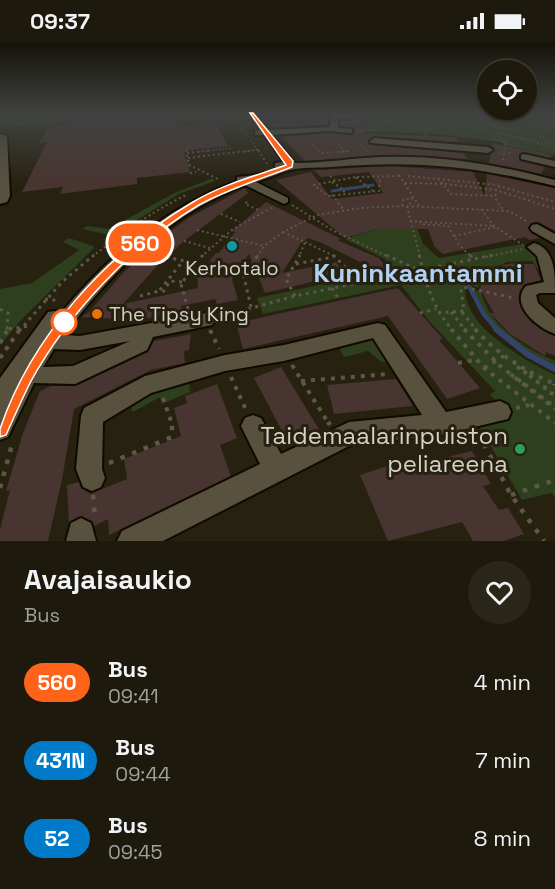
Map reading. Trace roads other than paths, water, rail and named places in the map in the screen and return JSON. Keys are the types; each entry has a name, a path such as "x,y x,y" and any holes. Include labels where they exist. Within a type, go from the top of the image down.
{"street":[{"path":"0,200 3,200 4,196 3,137"},
{"path":"267,137 277,161 275,161"},
{"path":"426,139 434,162"},
{"path":"374,141 426,139 488,150"},
{"path":"524,157 555,164"},
{"path":"0,429 3,403 86,295 142,241 197,203 275,161 309,167 382,160 434,162 501,170 555,183"},
{"path":"243,180 284,200"},
{"path":"537,228 555,241"},
{"path":"555,241 531,248 544,254 550,263 555,288 532,290 527,302 536,314 555,327"},
{"path":"48,342 80,343 199,321"},
{"path":"97,476 89,469 92,416 145,385 225,363 284,353 378,330 441,424"},
{"path":"39,376 75,375 140,345 145,332"},
{"path":"132,541 349,434 441,424 500,412"},
{"path":"253,426 276,470"}],"waterway":[{"path":"332,191 373,185"},
{"path":"472,277 469,286 483,313 497,330"},
{"path":"497,330 527,354 555,369"}],"place":[{"name":"Kerhotalo","path":"232,246"},
{"name":"The Tipsy King","path":"97,314"},
{"name":"Taidemaalarinpuiston peliareena","path":"520,449"}],"district":[{"name":"Kuninkaantammi","path":"418,273"}]}
